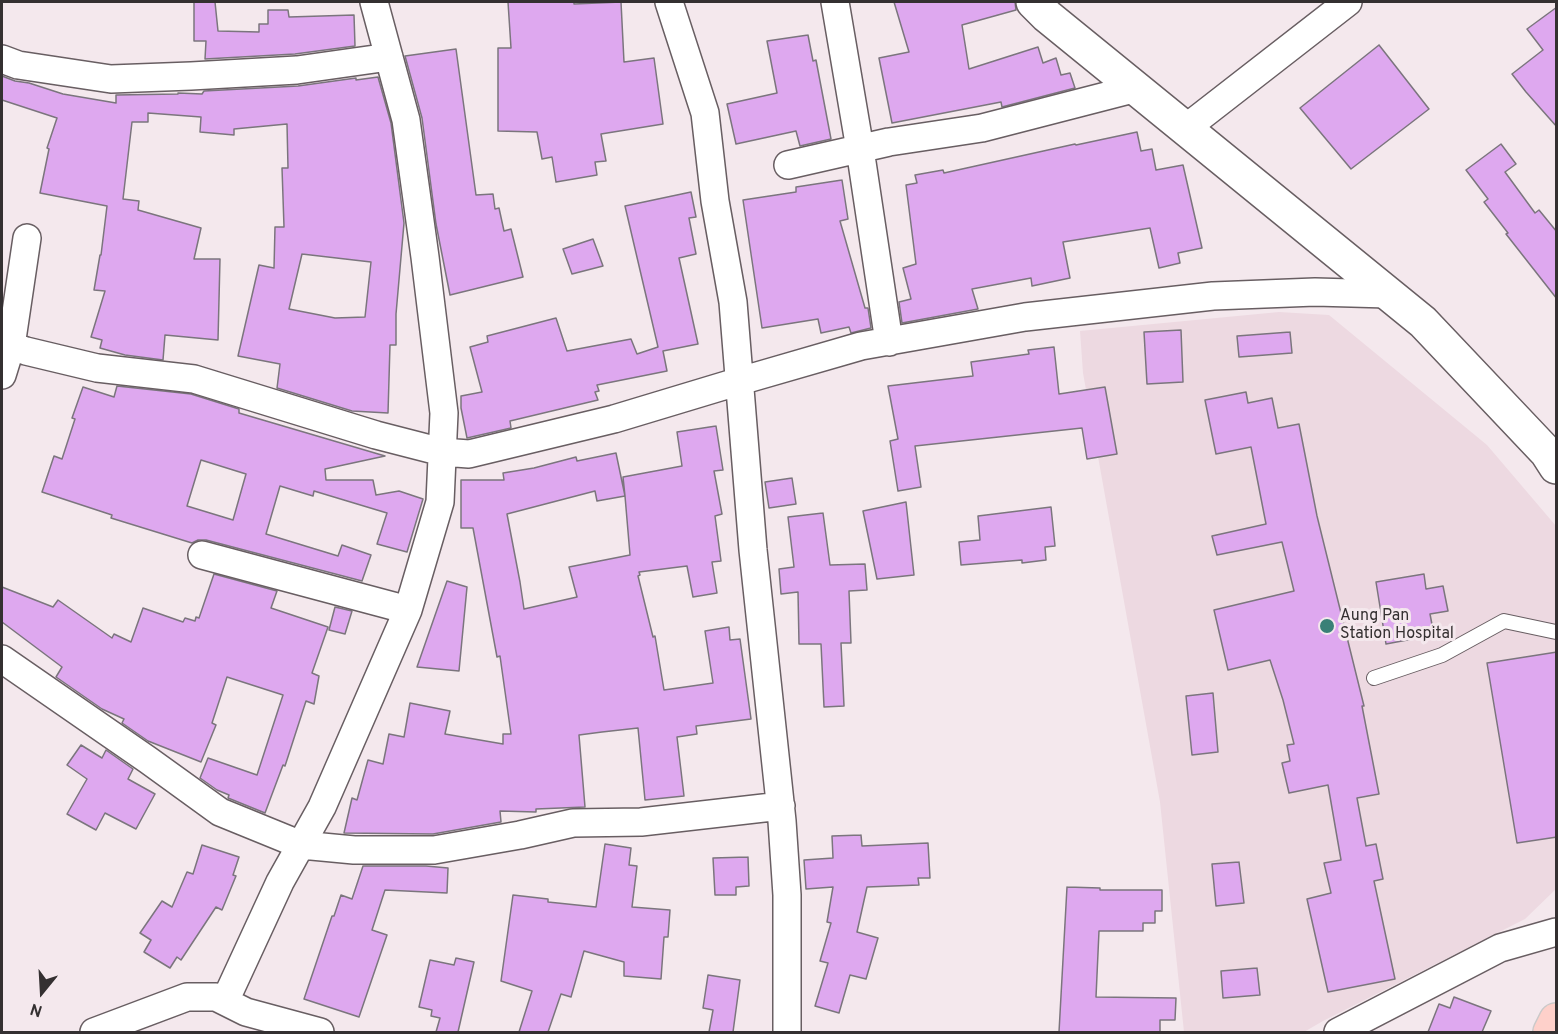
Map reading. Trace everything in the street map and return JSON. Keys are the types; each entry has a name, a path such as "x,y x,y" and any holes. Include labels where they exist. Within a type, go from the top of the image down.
{"highway":[{"path":"1550,1032 1557,1020"}],"main road":[{"path":"1033,2 1047,16 1423,322 1547,453 1557,467"}],"street":[{"path":"225,1001 280,882 322,807 408,610 440,502 444,414 410,143 406,120 374,2"},
{"path":"669,2 705,113 715,201 733,303 753,550 781,807 787,895 787,1032"},
{"path":"835,2 889,342"},
{"path":"1186,128 1348,2"},
{"path":"2,59 18,65 111,79 297,70 389,57"},
{"path":"788,165 890,142 982,128 1137,88"},
{"path":"2,375 27,238"},
{"path":"6,344 97,369 194,379 376,435 442,452 469,454 614,419 861,346 1025,317 1213,296 1315,292 1388,294"},
{"path":"202,555 408,610"},
{"path":"2,659 219,812 301,845 354,850 434,850 573,823 641,822 781,807"},
{"path":"1338,1032 1500,948 1557,932"},
{"path":"94,1032 139,1023 187,997 216,997 246,1012 320,1032"}],"lane":[{"path":"1374,678 1442,655 1504,621 1557,632"}],"shaded area":[{"path":"1279,312 1329,315 1487,445 1556,526 1556,889 1525,919 1304,1032 1184,1032 1160,802 1083,373 1080,331"}],"building":[{"path":"194,2 215,2 218,31 259,32 259,24 268,24 268,10 288,10 289,17 354,15 355,46 295,54 205,59 206,41 194,41"},
{"path":"508,2 574,2 574,4 621,2 624,62 654,58 663,124 601,134 606,161 595,162 597,175 556,182 552,157 542,159 537,132 498,131 498,48 511,48"},
{"path":"894,2 1015,2 1016,10 962,25 969,69 1038,47 1043,63 1056,58 1061,75 1070,73 1075,88 1002,107 1001,102 892,123 879,58 909,52"},
{"path":"1557,7 1557,127 1512,74 1543,50 1527,29"},
{"path":"808,35 813,61 816,60 831,139 800,146 796,131 736,144 727,104 777,93 767,41"},
{"path":"1379,45 1429,109 1351,169 1300,108"},
{"path":"456,49 476,195 493,194 495,209 499,208 504,231 511,229 523,277 450,295 436,224 422,118 405,56"},
{"path":"2,76 63,94 116,103 116,95 202,94 204,91 298,86 378,77 391,123 404,223 396,314 396,345 390,345 388,413 352,411 277,388 280,364 238,356 259,265 274,268 275,227 284,227 282,168 288,168 287,124 234,129 234,135 200,132 201,117 148,113 148,122 132,122 123,199 139,201 138,210 201,228 194,259 220,259 218,340 165,335 163,360 125,355 100,348 102,340 91,337 105,291 94,290 107,206 40,193 49,149 47,148 57,118 2,100","holes":["302,254 371,262 365,317 335,318 289,309"]},
{"path":"1137,132 1141,151 1152,149 1156,170 1183,165 1202,248 1178,253 1180,263 1159,268 1150,228 1063,242 1070,278 1032,286 1031,278 972,289 978,309 902,323 899,302 911,299 903,268 916,264 906,185 917,183 915,175 943,170 944,173"},
{"path":"1501,144 1516,164 1505,172 1535,213 1539,210 1557,232 1557,299 1506,234 1508,233 1484,202 1488,199 1466,170"},
{"path":"842,180 848,219 840,221 865,308 868,308 871,328 851,333 849,327 821,333 818,319 762,328 743,200 796,192 796,187"},
{"path":"691,192 696,217 689,218 696,254 679,258 698,344 663,351 667,371 597,385 599,391 595,392 598,400 510,421 511,428 467,438 461,396 482,392 470,347 488,342 487,336 556,318 567,351 631,339 637,354 658,347 625,206"},
{"path":"593,239 603,266 572,274 563,249"},
{"path":"1181,330 1183,382 1147,384 1144,332"},
{"path":"1290,332 1292,353 1239,357 1237,336"},
{"path":"1054,347 1059,394 1105,387 1117,454 1087,459 1082,428 915,446 921,487 898,491 890,441 898,439 888,386 973,376 971,362 1029,354 1028,350"},
{"path":"117,386 191,394 239,409 239,413 385,456 325,469 326,480 373,480 376,495 399,491 423,499 407,552 377,544 387,513 314,491 313,496 280,486 266,534 338,556 342,545 371,555 362,581 206,540 192,543 111,518 112,515 42,492 54,456 62,459 75,419 72,418 83,387 114,397","holes":["201,460 246,474 233,520 187,506"]},
{"path":"1246,392 1248,403 1272,398 1278,428 1299,424 1317,516 1364,706 1362,706 1379,794 1357,798 1366,846 1376,844 1383,879 1374,881 1395,979 1328,992 1307,899 1331,893 1324,863 1341,860 1328,785 1289,793 1282,763 1290,761 1287,745 1294,744 1270,660 1228,670 1214,610 1294,591 1282,542 1217,555 1212,536 1266,524 1251,447 1216,454 1205,400"},
{"path":"716,426 723,470 714,471 722,514 715,516 721,561 712,562 717,593 693,597 687,566 639,572 638,576 653,637 655,636 664,690 713,683 705,631 729,627 730,640 740,639 751,719 696,726 697,734 677,737 684,796 645,800 638,728 579,735 585,807 536,809 536,812 500,811 501,822 433,834 344,833 352,798 357,800 368,760 383,764 389,734 404,737 410,703 450,711 445,734 503,744 503,734 511,734 500,656 497,657 473,528 461,528 461,480 504,480 503,473 576,457 577,461 616,453 625,496 623,477 682,466 677,432","holes":["595,491 597,501 625,496 630,555 569,567 577,597 524,609 507,514"]},
{"path":"792,478 796,504 769,508 765,482"},
{"path":"906,502 914,575 877,579 863,511"},
{"path":"1051,507 1055,546 1045,547 1046,560 961,565 959,542 980,540 978,516"},
{"path":"823,513 830,565 865,564 867,590 849,591 851,643 841,643 844,706 824,707 821,644 799,644 798,592 781,594 779,569 794,567 788,517"},
{"path":"214,574 277,591 271,608 328,627 312,673 319,676 314,704 306,701 285,766 283,765 265,813 228,798 229,795 200,778 208,758 257,775 283,695 227,677 212,723 216,725 201,762 148,741 122,723 124,719 102,709 56,677 62,667 2,622 2,587 53,607 58,600 112,638 114,634 131,642 143,608 183,622 185,618 195,621 196,617 199,618"},
{"path":"1424,574 1426,589 1443,586 1448,611 1430,614 1434,635 1386,644 1376,582"},
{"path":"447,581 467,587 459,671 417,667"},
{"path":"335,607 352,611 345,634 329,630"},
{"path":"1557,652 1557,837 1517,843 1487,663"},
{"path":"1213,693 1218,752 1192,755 1186,696"},
{"path":"81,745 102,758 106,750 133,769 128,779 155,794 136,829 105,813 96,830 67,814 87,779 67,765"},
{"path":"861,835 862,846 928,843 930,878 918,878 919,885 867,887 857,932 878,938 866,979 850,975 839,1013 815,1006 828,963 820,961 831,923 827,922 833,887 806,889 804,860 833,858 832,836"},
{"path":"605,844 631,848 629,865 637,866 632,907 670,910 668,937 664,937 661,979 624,976 624,962 584,951 571,997 561,994 548,1032 519,1032 532,991 501,981 513,895 548,899 548,902 596,907"},
{"path":"202,845 239,857 233,875 236,876 222,910 216,907 181,960 177,957 170,968 144,952 151,940 140,933 162,901 172,907 187,872 193,874"},
{"path":"748,857 749,886 736,887 736,895 715,895 713,858"},
{"path":"1239,862 1244,903 1216,906 1212,864"},
{"path":"363,866 448,868 447,893 385,890 372,930 387,935 359,1017 304,999 341,895 352,899"},
{"path":"1067,887 1100,888 1100,890 1162,890 1162,911 1155,911 1155,923 1143,923 1143,931 1099,931 1096,997 1176,998 1175,1020 1160,1020 1160,1032 1059,1032"},
{"path":"456,958 474,962 458,1032 436,1032 440,1018 431,1016 432,1010 419,1007 430,960 454,965"},
{"path":"1257,968 1260,995 1223,998 1221,971"},
{"path":"708,975 740,980 733,1032 709,1032 713,1010 703,1008"},
{"path":"1454,997 1491,1011 1482,1032 1428,1032 1439,1004 1450,1008"}],"place":[{"name":"Aung Pan Station Hospital","path":"1327,626"}]}
